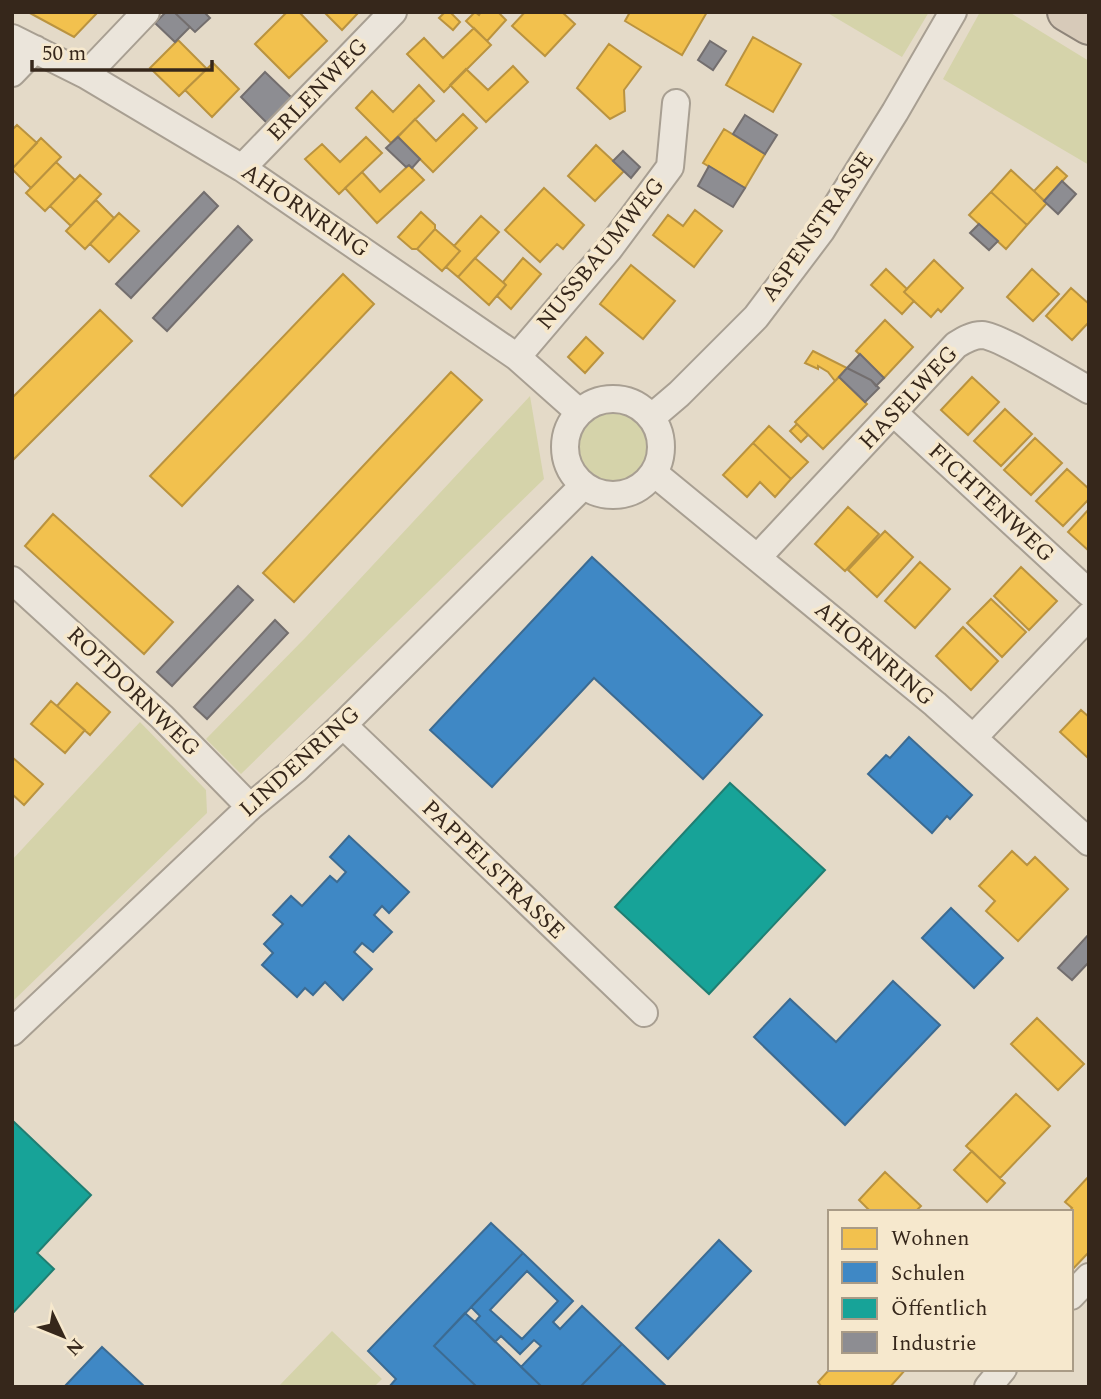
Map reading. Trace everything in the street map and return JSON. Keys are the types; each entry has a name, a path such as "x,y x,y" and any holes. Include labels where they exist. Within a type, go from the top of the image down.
{"highway":[{"path":"1067,12 1089,25"}],"street":[{"path":"86,75 146,12"},
{"name":"ERLENWEG","path":"242,168 394,12"},
{"name":"ASPENSTRASSE","path":"652,417 679,394 756,317 821,231 953,12"},
{"path":"12,73 23,44"},
{"name":"AHORNRING","path":"23,44 86,75 242,168 517,357 579,412"},
{"name":"NUSSBAUMWEG","path":"517,357 609,250 670,167 676,103"},
{"name":"HASELWEG","path":"758,557 956,345 968,337 983,335 1005,344 1089,390"},
{"path":"617,398 636,404 652,417 662,444 660,459 654,473 641,487 622,495 602,495 583,486 570,470 564,450 567,429 579,412 596,401 617,398"},
{"name":"FICHTENWEG","path":"894,413 1089,593"},
{"name":"AHORNRING","path":"654,473 1085,830"},
{"name":"LINDENRING","path":"12,1032 250,807 343,725 583,486"},
{"name":"ROTDORNWEG","path":"12,580 162,717 250,807"},
{"path":"974,737 1089,616"},
{"name":"PAPPELSTRASSE","path":"343,725 644,1013"},
{"path":"1073,1294 1089,1277"},
{"path":"988,1387 1001,1371"}],"shaded area":[{"path":"826,12 929,12 902,57"},
{"path":"980,12 1009,12 1089,61 1089,165 943,79"},
{"path":"530,396 544,479 241,774 206,739 306,637"},
{"path":"613,409 634,415 644,425 650,446 644,467 634,477 613,483 592,477 582,467 576,446 582,425 592,415"},
{"path":"140,722 206,790 207,813 12,1002 12,860"},
{"path":"332,1331 382,1379 374,1387 278,1387"}],"building: Wohnen":[{"path":"28,12 98,12 74,37"},
{"path":"287,12 299,12 327,41 289,78 255,44"},
{"path":"324,12 359,12 342,30"},
{"path":"445,12 450,12 460,22 453,30 439,18"},
{"path":"475,12 479,15 481,12 498,12 506,20 487,41 466,21"},
{"path":"525,12 562,12 575,24 545,56 512,26"},
{"path":"630,12 707,12 682,55 625,21"},
{"path":"474,28 491,45 444,92 407,54 424,38 443,58"},
{"path":"753,37 801,64 773,112 726,85"},
{"path":"178,40 207,69 179,96 150,68"},
{"path":"609,44 641,67 624,90 625,111 610,119 577,88"},
{"path":"213,63 239,89 212,117 185,90"},
{"path":"513,66 528,82 486,122 450,85 466,69 488,90"},
{"path":"419,85 434,101 391,143 356,108 372,91 393,112"},
{"path":"463,114 477,128 433,172 398,137 415,119 436,141"},
{"path":"17,125 37,143 12,169 12,130"},
{"path":"724,129 765,154 745,188 703,163"},
{"path":"366,137 382,153 339,194 305,159 322,144 340,162"},
{"path":"41,138 61,157 31,188 12,169"},
{"path":"596,145 624,171 595,201 568,176"},
{"path":"56,162 75,180 45,211 26,193"},
{"path":"409,165 424,180 377,223 345,188 362,172 380,192"},
{"path":"1057,167 1067,176 1044,201 1034,191"},
{"path":"1011,170 1047,203 1027,225 991,192"},
{"path":"80,175 101,194 71,226 50,206"},
{"path":"544,188 584,225 563,249 557,244 540,262 505,230"},
{"path":"991,192 1027,225 1006,249 969,215"},
{"path":"96,200 114,218 85,249 66,231"},
{"path":"695,210 722,231 694,267 653,235 668,215 683,226"},
{"path":"421,212 435,225 435,229 417,249 412,249 398,237"},
{"path":"119,213 139,231 109,262 90,244"},
{"path":"481,216 499,232 458,277 446,267 460,251 454,246"},
{"path":"435,229 460,251 442,271 417,249"},
{"path":"475,258 506,285 489,305 458,277"},
{"path":"523,258 541,274 511,309 497,296 506,285 503,282"},
{"path":"934,260 963,288 941,312 938,309 931,317 904,292"},
{"path":"631,265 675,301 643,339 600,304"},
{"path":"886,269 907,289 904,292 914,301 902,314 871,285"},
{"path":"1032,269 1059,294 1033,321 1007,297"},
{"path":"343,274 374,304 182,506 150,476"},
{"path":"1071,288 1089,304 1089,322 1072,340 1046,316"},
{"path":"100,310 132,341 12,461 12,398"},
{"path":"885,320 913,347 884,378 856,351"},
{"path":"586,337 603,353 585,373 568,357"},
{"path":"813,351 847,368 835,381 828,372 818,366 818,369 805,363"},
{"path":"451,372 482,400 294,602 263,573"},
{"path":"839,377 867,404 823,449 795,422"},
{"path":"972,377 999,402 968,435 941,410"},
{"path":"1005,409 1032,434 1001,466 974,441"},
{"path":"797,424 808,435 801,442 790,431"},
{"path":"769,426 808,462 791,479 753,443"},
{"path":"1035,438 1062,463 1031,495 1004,470"},
{"path":"753,443 791,479 775,497 760,482 747,497 723,475"},
{"path":"1067,469 1089,489 1089,499 1063,526 1036,501"},
{"path":"848,507 879,534 845,571 815,544"},
{"path":"1089,509 1089,551 1068,532"},
{"path":"53,514 173,622 144,654 25,546"},
{"path":"885,531 913,557 877,597 848,570"},
{"path":"920,562 950,589 915,628 885,601"},
{"path":"1021,567 1057,601 1029,630 994,596"},
{"path":"991,599 1026,632 1002,657 967,623"},
{"path":"963,627 998,661 971,690 936,656"},
{"path":"77,683 110,712 90,735 57,706"},
{"path":"51,701 85,730 65,753 31,724"},
{"path":"1081,710 1089,717 1089,759 1060,732"},
{"path":"12,757 43,784 24,805 12,794"},
{"path":"1012,851 1027,865 1035,857 1068,889 1018,941 986,911 995,901 979,886"},
{"path":"1037,1018 1084,1064 1058,1090 1011,1044"},
{"path":"1016,1094 1050,1126 1000,1178 966,1146"},
{"path":"972,1151 1005,1183 987,1202 954,1170"},
{"path":"885,1172 921,1206 917,1210 869,1210 859,1200"},
{"path":"1089,1176 1089,1252 1073,1269 1073,1210 1065,1202"},
{"path":"828,1371 904,1371 890,1387 822,1387 818,1382"}],"building: Schulen":[{"path":"592,557 762,715 703,779 594,678 492,787 430,730"},
{"path":"909,737 972,795 950,819 947,816 932,833 868,774 886,755 890,758"},
{"path":"349,836 409,892 389,913 382,906 374,915 392,932 373,952 362,943 354,952 372,969 343,1000 325,982 313,995 305,988 297,997 262,965 273,953 264,944 283,924 273,915 291,896 302,906 330,876 337,882 346,872 330,857"},
{"path":"951,908 1003,958 974,988 922,938"},
{"path":"893,981 940,1025 845,1125 754,1037 790,999 836,1042"},
{"path":"491,1223 523,1253 434,1346 477,1387 389,1387 396,1379 368,1351"},
{"path":"719,1240 751,1271 668,1359 636,1328"},
{"path":"523,1253 573,1301 553,1322 560,1329 582,1306 622,1344 580,1387 542,1387 521,1367 541,1346 534,1340 520,1354 501,1336 495,1342 475,1322 480,1316 471,1307","holes":["527,1271 558,1301 522,1339 490,1310"]},
{"path":"465,1313 542,1387 477,1387 434,1346"},
{"path":"622,1344 667,1387 580,1387"},
{"path":"102,1347 145,1387 64,1387"}],"building: Öffentlich":[{"path":"730,783 825,870 709,994 615,907"},
{"path":"13,1121 91,1195 37,1253 54,1269 12,1314"}],"building: Industrie":[{"path":"166,12 174,12 190,27 175,42 155,23"},
{"path":"174,12 204,12 210,18 195,32"},
{"path":"710,41 726,51 713,70 698,60"},
{"path":"265,72 292,98 268,124 241,97"},
{"path":"745,115 777,135 765,154 733,134"},
{"path":"398,137 420,159 412,168 409,165 406,167 386,148"},
{"path":"623,151 640,167 631,178 613,161"},
{"path":"709,166 745,188 733,207 698,186"},
{"path":"1062,181 1076,194 1058,214 1044,201"},
{"path":"204,192 218,206 131,298 116,284"},
{"path":"979,224 998,241 989,250 970,233"},
{"path":"238,226 252,240 167,331 153,318"},
{"path":"860,354 884,378 876,386 871,380 847,368"},
{"path":"847,368 871,380 879,388 865,402 839,377"},
{"path":"238,586 253,600 172,686 157,672"},
{"path":"275,620 288,633 207,719 194,707"},
{"path":"1089,934 1089,962 1072,980 1058,968"}]}
